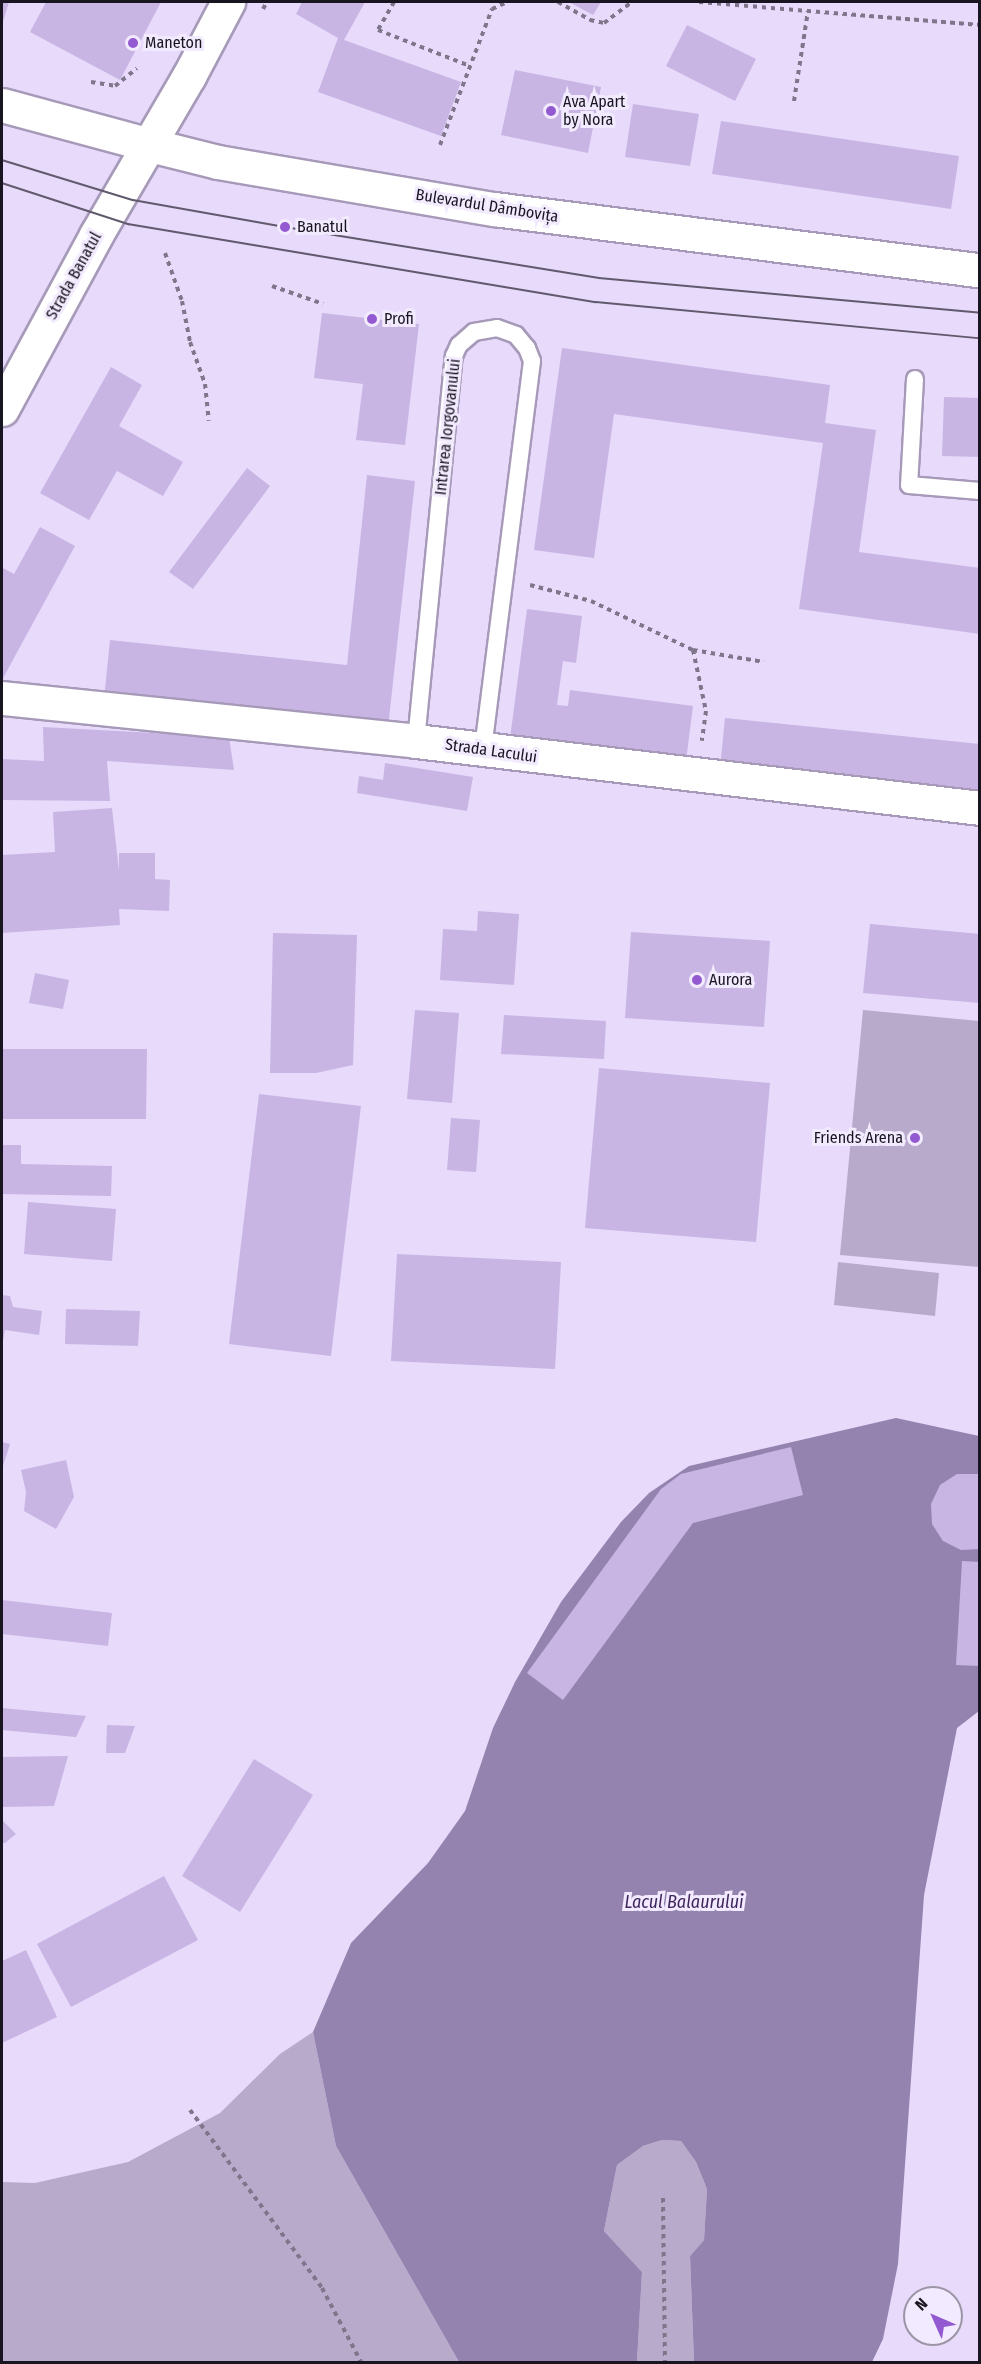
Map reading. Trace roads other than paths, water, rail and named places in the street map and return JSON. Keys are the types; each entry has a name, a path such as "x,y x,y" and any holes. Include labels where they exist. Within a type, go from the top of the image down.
{"main road":[{"name":"Strada Banatul","path":"2,409 96,236 150,145 228,2"},
{"name":"Bulevardul Dâmbovița","path":"2,105 229,164 494,209 980,270"},
{"name":"Strada Lacului","path":"2,699 416,741 980,808"}],"lane":[{"name":"Intrarea Iorgovanului","path":"416,741 454,356 459,345 474,332 497,328 516,335 527,348 532,361 483,749"},
{"path":"915,379 909,485 980,491"}],"water":[{"name":"Lacul Balaurului","path":"896,1418 979,1436 979,1711 957,1728 924,1895 898,2264 883,2339 872,2362 694,2362 690,2256 704,2240 707,2189 696,2162 681,2141 662,2140 643,2146 617,2165 604,2231 642,2272 637,2362 459,2362 336,2146 313,2032 351,1943 428,1863 465,1811 493,1728 515,1682 561,1602 621,1522 649,1493 689,1466"}],"tram line":[{"path":"2,160 133,200 599,278 980,313"},
{"path":"2,183 128,224 596,302 980,338"}],"place":[{"name":"Maneton","path":"133,43"},
{"name":"Ava Apart by Nora","path":"551,111"},
{"name":"Banatul","path":"285,227"},
{"name":"Profi","path":"372,319"},
{"name":"Aurora","path":"697,980"},
{"name":"Friends Arena","path":"915,1138"}]}
